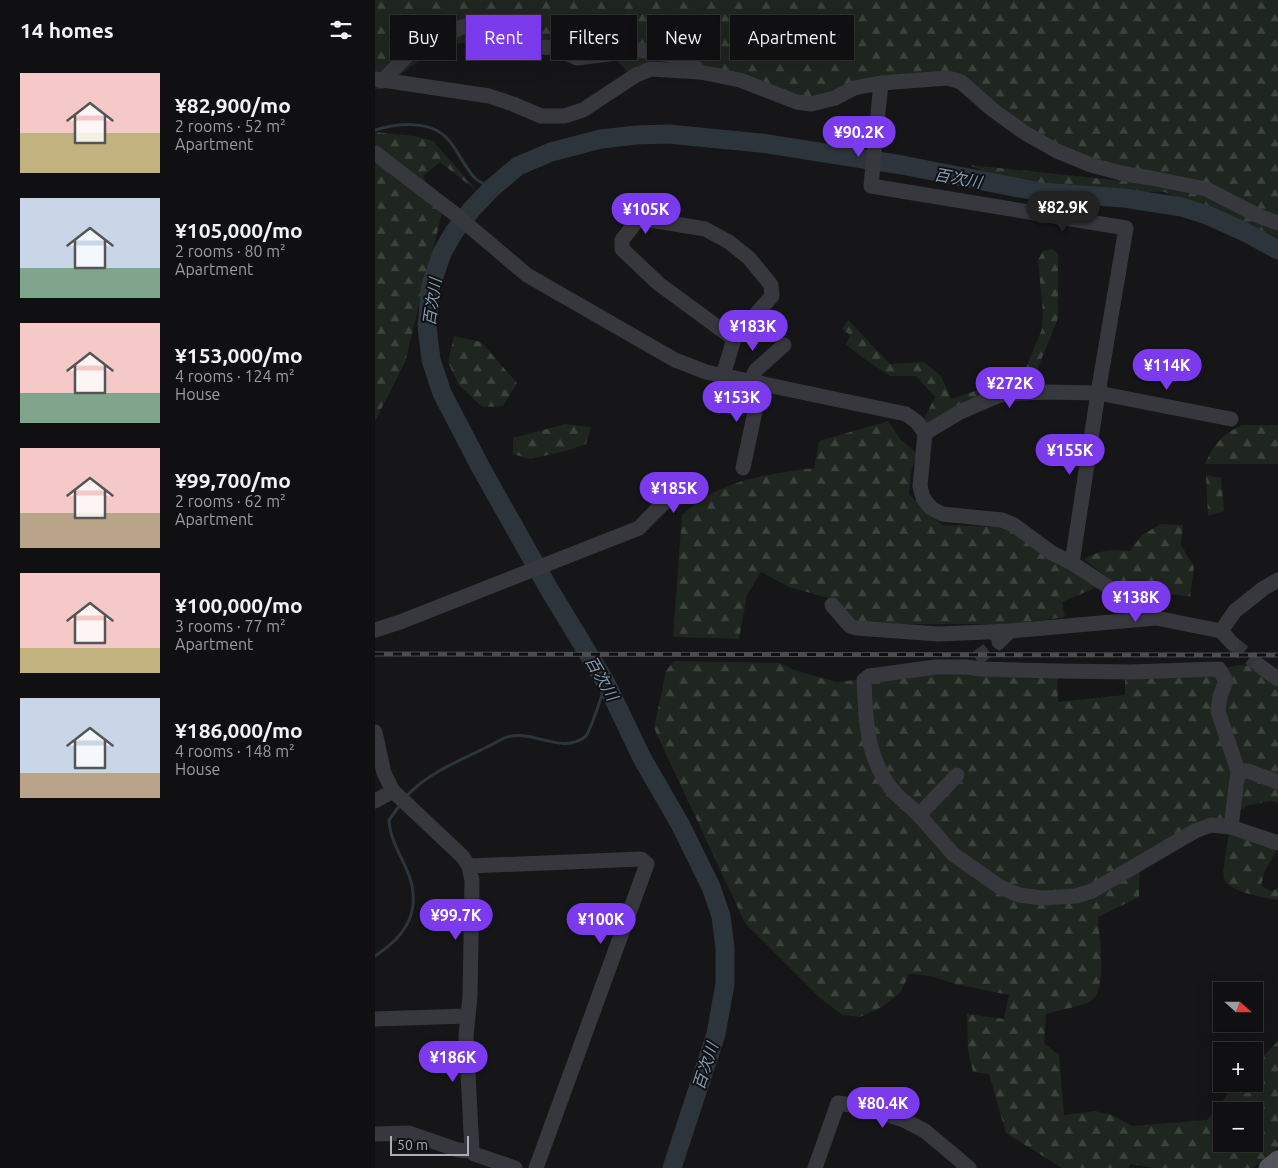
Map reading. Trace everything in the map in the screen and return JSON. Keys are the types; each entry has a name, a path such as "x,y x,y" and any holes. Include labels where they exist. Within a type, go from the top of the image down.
{"main road":[{"path":"1268,1168 1278,1160"}],"street":[{"path":"379,80 411,52 462,28 501,22 508,25 517,42 523,46 555,48 577,58 639,50 688,60 700,72"},
{"path":"379,80 489,96 541,116 564,116 583,110 637,75 651,69 700,72 740,80 797,102 811,104 835,98 854,88 881,82 948,78 961,82 993,110 1025,133 1057,151 1091,165 1125,174 1206,189 1261,217 1278,223"},
{"path":"881,82 871,186 1126,228 1072,563"},
{"path":"375,153 381,155 455,214 527,275 675,360 706,372 906,414 917,422 925,433 920,486 923,498 931,508 943,514 1008,522 1052,553 1072,563 1156,618"},
{"path":"723,375 734,339 772,296 771,285 749,258 729,242 705,229 639,218 623,240 622,249 659,284 734,339"},
{"path":"743,468 756,370 784,345"},
{"path":"925,433 960,412 1007,394 1045,392 1098,393 1231,419"},
{"path":"375,630 639,528 662,504 686,487 697,482"},
{"path":"1221,631 1235,611 1264,588 1278,580"},
{"path":"832,605 850,626 856,628 938,634 1011,631 1156,618 1221,631 1232,643"},
{"path":"999,642 1011,631"},
{"path":"1231,828 1238,771 1218,711 1220,696 1226,681 1219,669 1129,672 1058,671 981,668 971,663 869,676 864,680 867,736 880,774 896,794 919,814 953,854 1000,887 1019,895 1042,898 1076,896 1092,891 1195,831 1211,825 1231,828 1278,843"},
{"path":"1260,666 1278,679"},
{"path":"375,732 384,773 400,798 462,856 469,866 472,881 470,996 466,1036 472,1151"},
{"path":"1238,771 1247,771 1278,782"},
{"path":"919,814 957,775"},
{"path":"375,801 400,798"},
{"path":"469,866 641,859 647,864 536,1168"},
{"path":"375,1019 467,1016"},
{"path":"815,1168 837,1103 863,1106 904,1120 925,1131 969,1168"},
{"path":"375,1134 409,1133 458,1150 472,1151 474,1154 515,1168"}],"green space":[{"path":"375,0 1278,0 1278,238 1164,192 1096,192 1004,182 970,165 1124,181 1009,117 964,80 813,99 743,75 703,65 652,61 628,72 617,60 637,60 637,15 551,15 551,43 541,40 541,15 466,15 466,43 456,43 456,15 390,15 390,60 420,60 381,89 375,89"},
{"path":"375,132 414,136 433,141 478,192 440,162 423,176 442,213 405,362 375,421"},
{"path":"1053,249 1058,254 1058,318 1033,380 1009,386 963,405 930,426 924,419 935,397 916,376 890,376 846,344 850,335 842,329 848,320 890,364 924,362 941,376 951,399 1023,375 1042,329 1043,313 1038,260 1043,251"},
{"path":"454,336 481,342 517,383 503,406 482,407 459,385 448,362"},
{"path":"888,421 900,439 917,454 911,472 909,494 942,525 1005,527 1097,587 1062,602 1065,617 1014,624 864,624 853,621 839,601 789,587 761,572 747,595 739,639 673,637 682,515 704,498 743,481 771,474 814,468 819,441"},
{"path":"565,424 591,427 586,444 566,451 530,459 513,454 513,438"},
{"path":"1242,425 1278,425 1278,464 1205,464 1219,440"},
{"path":"1206,475 1221,478 1224,511 1208,516"},
{"path":"1161,524 1183,525 1181,545 1194,567 1190,597 1119,586 1084,559 1106,551 1130,551 1142,535"},
{"path":"674,661 780,663 794,670 836,682 961,670 1057,675 1058,702 1125,695 1125,676 1188,675 1239,665 1253,666 1278,685 1278,803 1272,801 1248,805 1222,821 1203,819 1140,855 1139,897 1098,917 1101,974 1096,995 1091,1001 1046,1014 1044,1043 1059,1055 1064,1115 1095,1111 1112,1115 1132,1126 1207,1120 1213,1113 1213,1152 1263,1152 1263,1102 1222,1102 1230,1092 1263,1092 1263,1057 1278,1041 1278,1148 1253,1168 1154,1168 1130,1164 1128,1168 1062,1168 1006,1133 989,1074 973,1072 968,1050 967,1014 1004,1019 1009,995 955,984 931,976 909,974 901,992 882,1007 860,1017 843,1015 821,999 745,923 654,728 666,671"},
{"path":"1229,831 1278,848 1264,873 1261,886 1271,891 1278,888 1278,900 1248,894 1227,884 1224,879 1224,863"}],"waterway":[{"path":"375,130 405,125 426,126 435,130 444,135 451,143 475,178 492,188"},
{"name":"百次川","path":"672,1168 716,1034 725,984 725,948 721,916 711,887 680,824 642,758 606,683 549,589 481,468 442,393 431,360 427,326 431,285 442,253 454,232 492,188 518,166 551,152 601,139 668,134 761,143 902,165 1040,192 1124,198 1182,207 1207,215 1245,232 1278,250"},
{"path":"405,798 413,789 432,775 502,739 511,736 521,736 567,743 576,742 585,737 593,721 606,683"},
{"path":"375,956 402,932 411,913 413,903 410,878 390,828 389,820 400,805"}],"tunnel":[{"path":"976,659 999,642"},
{"path":"1232,643 1260,666"}],"railway":[{"path":"375,654 1278,655"}]}
